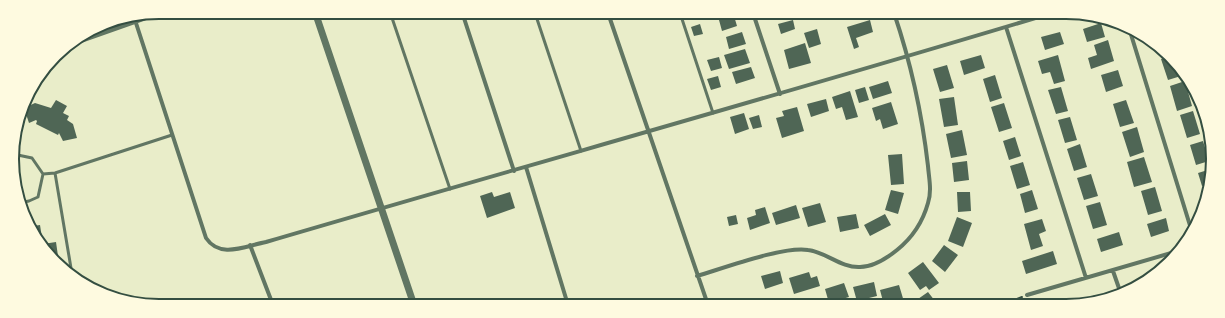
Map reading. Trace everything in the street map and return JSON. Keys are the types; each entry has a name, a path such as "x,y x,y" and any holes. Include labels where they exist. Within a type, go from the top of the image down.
{"street":[{"path":"317,19 412,299"},
{"path":"464,19 514,171"},
{"path":"610,19 706,299"},
{"path":"755,19 780,94"},
{"path":"697,276 796,249 809,250 823,254 838,262 860,267 885,260 909,240 920,224 928,202 930,183 926,144 908,57 896,19"},
{"path":"135,21 206,238 210,244 217,249 225,251 514,171 908,57 1032,19"},
{"path":"95,35 125,23"},
{"path":"1006,27 1086,278"},
{"path":"1132,36 1190,225"},
{"path":"526,167 566,299"},
{"path":"250,245 271,299"},
{"path":"1027,295 1168,254"},
{"path":"1113,271 1119,289"}],"lane":[{"path":"392,19 450,189"},
{"path":"537,19 581,151"},
{"path":"682,19 713,113"},
{"path":"43,174 55,173 172,135"},
{"path":"19,155 32,158 43,174 38,197 25,202"},
{"path":"55,173 71,267"}],"path":[{"path":"1016,299 1027,295"}],"building":[{"path":"735,19 737,26 722,31 719,20"},
{"path":"793,20 795,29 781,34 778,24"},
{"path":"870,20 873,32 856,38 859,47 854,49 847,27"},
{"path":"700,24 703,34 694,36 691,27"},
{"path":"1101,24 1105,37 1087,42 1083,29"},
{"path":"817,29 821,44 809,48 804,33"},
{"path":"742,32 746,44 729,49 726,37"},
{"path":"1060,32 1064,44 1045,50 1041,37"},
{"path":"1108,40 1114,61 1091,69 1088,58 1097,55 1094,45"},
{"path":"805,43 811,63 789,69 784,50"},
{"path":"745,49 750,63 729,69 724,55"},
{"path":"981,55 985,68 964,75 960,61"},
{"path":"1058,55 1065,81 1054,84 1050,72 1042,74 1038,61"},
{"path":"719,57 722,68 711,71 707,60"},
{"path":"1161,59 1163,59 1179,77 1168,80"},
{"path":"947,65 954,88 940,92 933,69"},
{"path":"751,67 755,78 736,84 732,72"},
{"path":"1118,70 1123,86 1106,92 1101,75"},
{"path":"995,75 1002,98 990,102 983,79"},
{"path":"718,76 721,87 711,90 707,79"},
{"path":"888,81 892,93 873,99 869,87"},
{"path":"1183,82 1187,90 1192,106 1177,111 1170,86"},
{"path":"865,87 869,100 859,103 855,90"},
{"path":"1061,87 1068,111 1056,114 1048,90"},
{"path":"850,91 858,117 846,120 842,107 836,109 832,97"},
{"path":"954,97 958,125 944,127 939,99"},
{"path":"826,99 829,111 811,117 807,104"},
{"path":"56,100 67,106 63,113 69,116 67,120 73,124 77,138 63,141 59,133 58,135 36,124 36,120 29,123 26,114 30,106 35,103 51,108"},
{"path":"1126,100 1134,123 1120,127 1113,104"},
{"path":"891,102 898,124 883,129 880,119 876,121 872,108"},
{"path":"1004,103 1012,128 999,132 991,107"},
{"path":"797,107 804,131 782,138 776,118 784,116 782,111"},
{"path":"1193,111 1200,134 1187,138 1180,115"},
{"path":"744,113 749,129 735,134 730,117"},
{"path":"759,115 762,127 753,129 749,118"},
{"path":"1070,117 1077,140 1065,143 1058,120"},
{"path":"1137,127 1144,152 1130,157 1122,132"},
{"path":"962,130 967,155 951,158 946,134"},
{"path":"1015,137 1021,156 1009,160 1003,141"},
{"path":"1203,141 1206,151 1206,162 1196,165 1190,145"},
{"path":"1080,144 1087,167 1074,171 1067,149"},
{"path":"902,154 904,184 891,185 888,155"},
{"path":"1144,157 1152,182 1134,187 1127,162"},
{"path":"967,161 969,180 954,182 952,163"},
{"path":"1023,162 1030,185 1017,189 1010,166"},
{"path":"1206,171 1203,186 1202,186 1198,173"},
{"path":"1091,174 1098,196 1084,200 1077,178"},
{"path":"1155,187 1162,211 1148,215 1141,191"},
{"path":"891,190 904,193 898,214 885,210"},
{"path":"1032,190 1038,209 1025,213 1020,194"},
{"path":"492,192 494,197 510,192 515,208 487,218 480,196"},
{"path":"957,192 970,192 971,211 958,212"},
{"path":"1100,202 1107,225 1093,229 1086,206"},
{"path":"820,203 826,222 808,227 802,208"},
{"path":"796,205 800,218 776,225 772,213"},
{"path":"765,207 770,223 750,230 747,218 756,215 755,210"},
{"path":"856,214 859,228 840,232 837,217"},
{"path":"885,214 891,225 870,236 864,225"},
{"path":"736,215 738,224 729,226 727,217"},
{"path":"957,217 972,223 963,247 948,241"},
{"path":"1166,218 1169,231 1151,237 1147,224"},
{"path":"1042,219 1046,231 1039,234 1043,246 1031,250 1024,224"},
{"path":"40,225 42,235 36,226"},
{"path":"1119,232 1123,245 1101,252 1097,239"},
{"path":"56,242 58,255 48,243"},
{"path":"944,245 958,255 945,272 932,261"},
{"path":"1053,251 1057,264 1026,274 1022,261"},
{"path":"923,262 939,283 929,290 926,286 920,290 908,273"},
{"path":"780,271 783,283 765,289 761,276"},
{"path":"809,272 811,278 817,276 820,286 794,294 789,278"},
{"path":"874,282 877,296 865,299 856,299 853,287"},
{"path":"844,283 849,297 842,299 828,299 825,289"},
{"path":"899,285 903,299 882,299 880,290"},
{"path":"928,292 933,299 918,299"}]}
